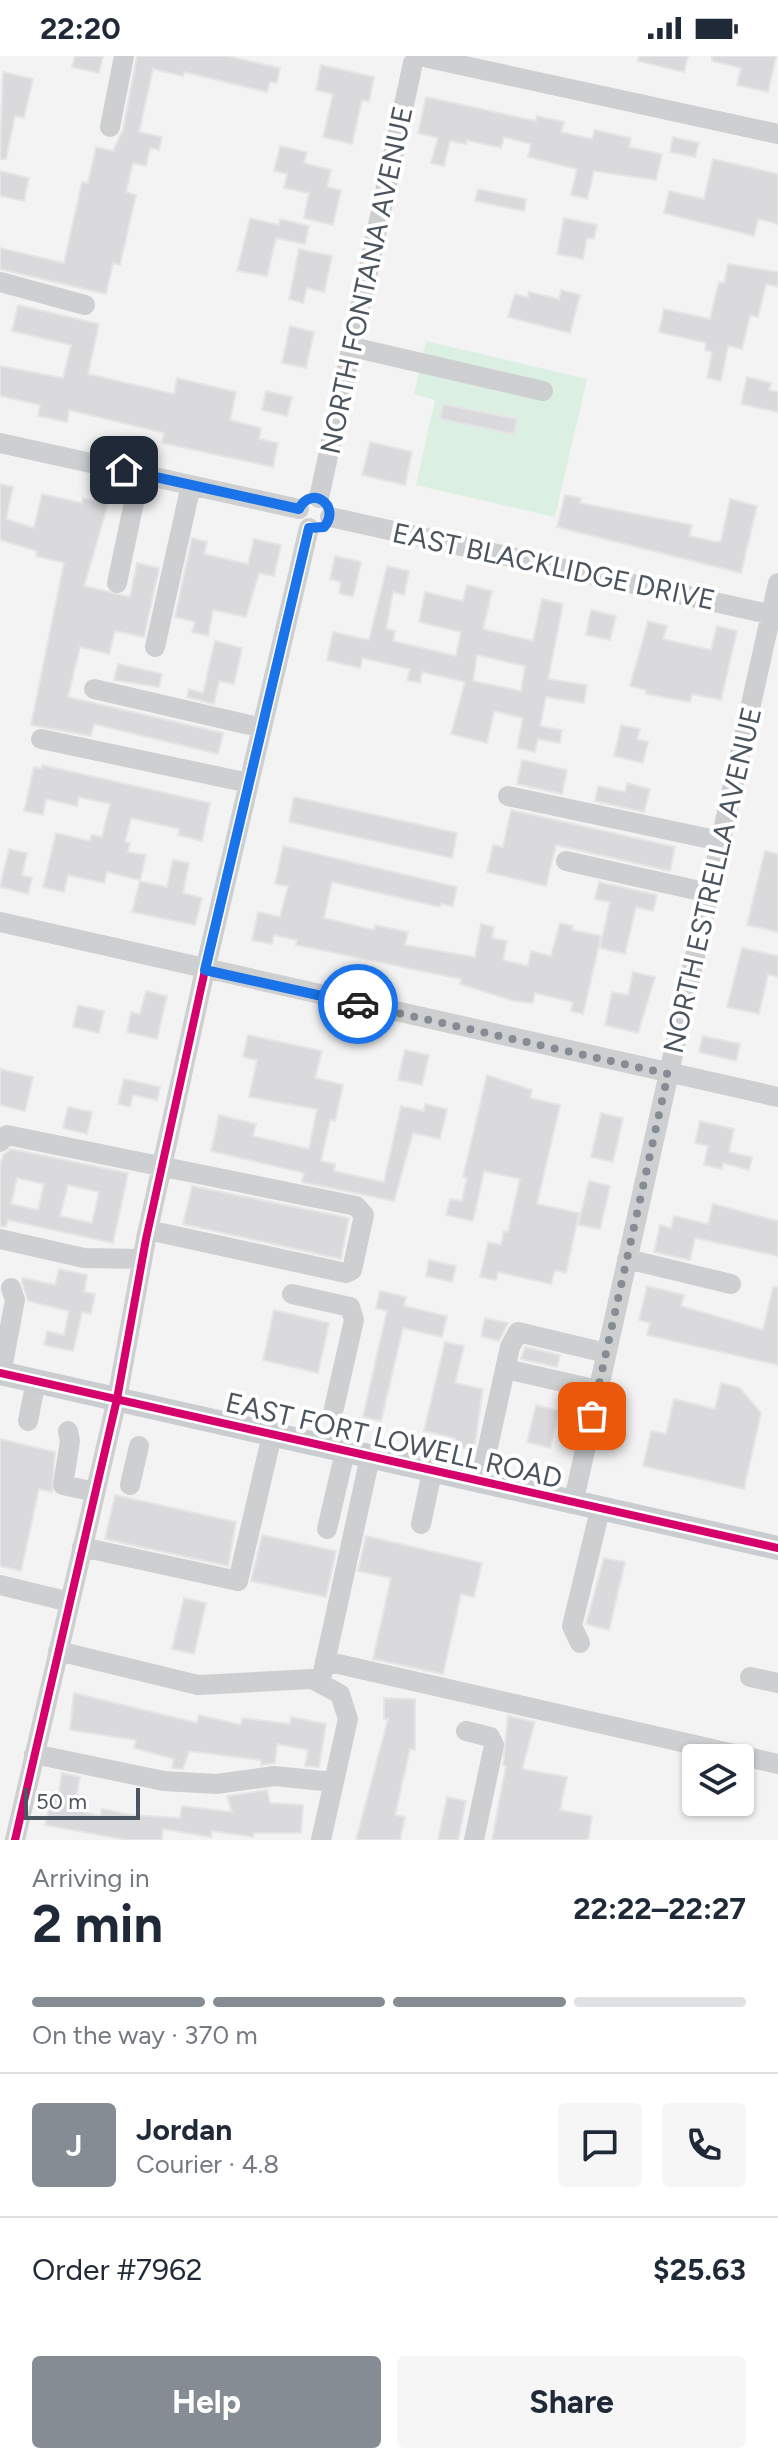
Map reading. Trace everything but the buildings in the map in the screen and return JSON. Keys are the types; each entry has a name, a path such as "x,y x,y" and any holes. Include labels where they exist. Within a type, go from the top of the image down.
{"main road":[{"name":"EAST FORT LOWELL ROAD","path":"1,1373 778,1548"}],"street":[{"path":"110,127 124,56"},
{"path":"419,58 778,134"},
{"name":"NORTH FONTANA AVENUE","path":"319,498 419,58"},
{"path":"0,282 85,305"},
{"path":"352,347 543,391"},
{"path":"0,443 299,509"},
{"path":"117,583 140,474"},
{"path":"155,647 191,485"},
{"path":"319,498 330,508 330,517 324,527 309,528 300,519 299,509 306,500 319,498"},
{"name":"EAST BLACKLIDGE DRIVE","path":"330,517 774,615"},
{"path":"15,1840 117,1399 142,1259 205,970 309,528"},
{"name":"NORTH ESTRELLA AVENUE","path":"573,1504 720,841 774,615 778,583"},
{"path":"94,689 262,728"},
{"path":"41,739 249,783"},
{"path":"508,796 720,841"},
{"path":"566,861 709,893"},
{"path":"0,922 778,1097"},
{"path":"0,1142 7,1135 163,1165 356,1206 364,1215 352,1270 346,1273 148,1230"},
{"path":"0,1239 84,1258 142,1259"},
{"path":"627,1259 731,1284"},
{"path":"1,1373 15,1300 11,1288"},
{"path":"292,1294 350,1307 354,1320 334,1408"},
{"path":"480,1483 506,1369 518,1332 606,1353"},
{"path":"506,1369 598,1390"},
{"path":"28,1421 36,1381"},
{"path":"68,1431 70,1441 63,1485 95,1492"},
{"path":"82,1547 238,1581 272,1435"},
{"path":"130,1485 139,1446"},
{"path":"327,1529 345,1452"},
{"path":"320,1684 370,1457"},
{"path":"421,1524 432,1472"},
{"path":"580,1643 572,1626 600,1510"},
{"path":"0,1585 70,1602"},
{"path":"58,1651 198,1685 312,1679 340,1694 348,1719 321,1840"},
{"path":"325,1661 778,1764"},
{"path":"750,1677 778,1683"},
{"path":"466,1731 490,1737 494,1745 474,1840"},
{"path":"34,1754 164,1781 217,1784 274,1776 334,1782"}],"green space":[{"path":"426,341 587,379 555,517 416,485 435,400 414,394"}],"cycle path":[{"path":"15,1840 117,1399 146,1239 205,970 309,528"},
{"path":"0,1373 778,1548"}],"way so far":[{"path":"358,1004 668,1074 592,1416"}],"route":[{"path":"124,470 299,509 306,500 321,498 330,508 330,519 324,527 309,528 205,970 358,1004"}]}
